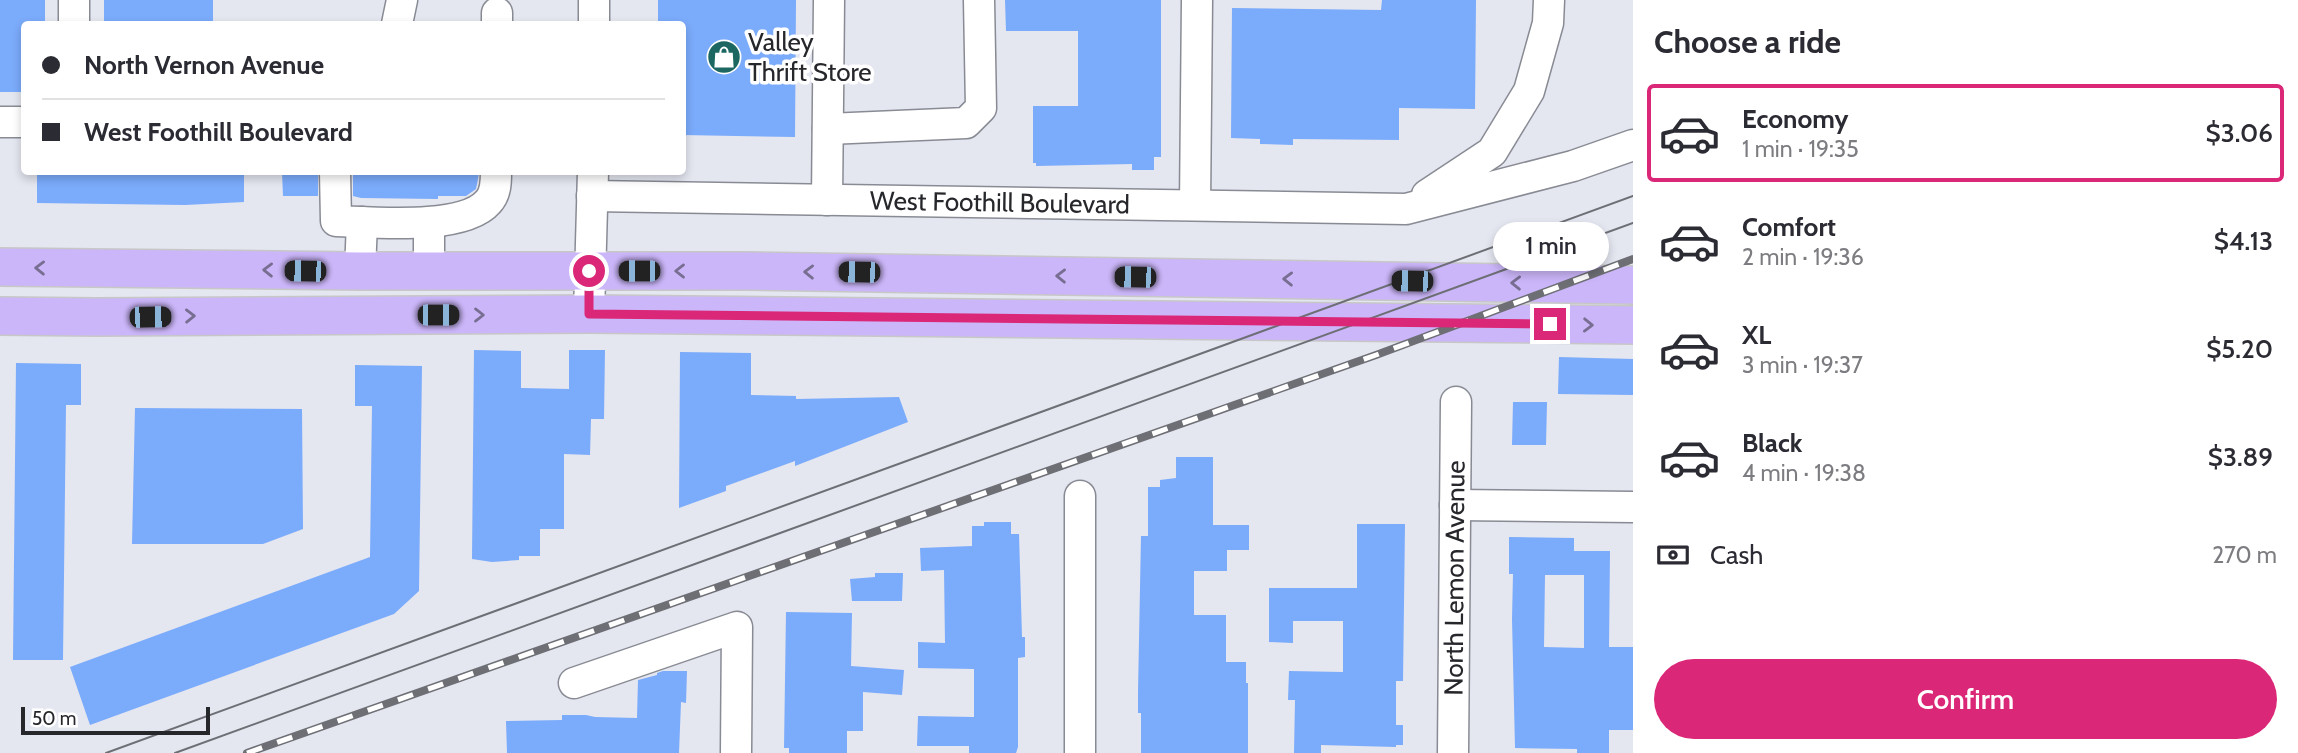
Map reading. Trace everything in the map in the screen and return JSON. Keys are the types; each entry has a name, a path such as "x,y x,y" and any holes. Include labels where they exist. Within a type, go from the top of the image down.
{"main road":[{"path":"0,267 360,271 762,271 1633,285"},
{"path":"0,316 589,314 1633,325"}],"street":[{"path":"74,21 75,0"},
{"path":"398,21 402,0"},
{"path":"594,0 594,21"},
{"path":"827,200 829,0"},
{"path":"828,129 966,123 981,108 979,0"},
{"path":"1195,205 1196,0"},
{"path":"1406,209 1492,152 1529,91 1548,23 1549,0"},
{"path":"0,122 21,122"},
{"name":"West Foothill Boulevard","path":"592,184 827,200 1406,209 1573,166 1633,145"},
{"path":"335,175 336,221 429,223 473,213 482,208 494,194 496,175"},
{"path":"589,314 592,184"},
{"path":"360,271 362,222"},
{"path":"429,223 429,271"},
{"name":"North Lemon Avenue","path":"1453,753 1456,402"},
{"path":"1080,496 1080,753"},
{"path":"1455,505 1633,508"},
{"path":"574,683 737,627 736,753"}],"building":[{"path":"0,0 45,0 45,21 21,21 21,92 0,92"},
{"path":"104,0 213,0 213,21 104,21"},
{"path":"658,0 796,0 795,137 686,135 686,21 658,21"},
{"path":"1005,0 1161,0 1161,157 1154,157 1154,170 1132,170 1132,164 1036,166 1036,163 1033,163 1033,106 1078,106 1078,31 1006,31"},
{"path":"1382,0 1476,0 1475,109 1399,108 1399,140 1293,139 1293,145 1260,144 1260,139 1231,138 1232,8 1381,10"},
{"path":"37,175 244,175 244,202 185,205 37,203"},
{"path":"282,175 318,175 318,196 283,196"},
{"path":"353,175 478,175 476,189 466,196 438,196 438,199 353,196"},
{"path":"474,350 521,351 521,388 569,389 569,350 605,350 604,419 591,419 590,455 564,454 564,529 540,529 540,556 519,556 519,560 492,562 472,559"},
{"path":"680,352 751,353 751,395 796,396 796,399 899,397 908,422 795,466 795,461 726,486 726,491 679,508"},
{"path":"1559,357 1633,359 1633,395 1558,394"},
{"path":"16,363 81,364 81,405 66,405 63,660 13,660"},
{"path":"355,365 422,366 419,591 394,614 90,725 70,667 370,557 372,406 355,406"},
{"path":"1513,402 1547,402 1546,445 1512,445"},
{"path":"135,408 302,409 303,529 263,544 132,544"},
{"path":"1176,457 1213,457 1213,525 1249,525 1249,550 1227,550 1227,571 1194,571 1194,615 1226,615 1226,662 1246,662 1248,753 1141,753 1138,692 1141,536 1148,536 1148,487 1160,487 1160,480 1176,478"},
{"path":"984,522 1011,522 1011,534 1019,534 1025,657 1018,658 1018,747 1016,753 969,753 969,746 917,746 918,716 974,717 974,669 918,668 918,642 945,643 944,570 921,571 920,548 972,546 972,526 984,526"},
{"path":"1357,524 1405,524 1403,681 1396,681 1396,725 1403,725 1403,745 1321,745 1321,753 1294,753 1295,700 1288,700 1289,671 1343,672 1343,621 1293,621 1293,643 1269,642 1269,588 1357,588"},
{"path":"1509,537 1574,538 1574,551 1610,551 1609,647 1633,647 1633,730 1609,730 1609,753 1577,753 1577,749 1515,748 1513,574 1509,574","holes":["1545,575 1584,575 1584,648 1544,647"]},
{"path":"875,573 903,573 902,601 852,601 850,579 875,577"},
{"path":"786,612 852,613 851,666 904,670 902,695 863,692 863,731 847,731 847,753 789,753 789,748 784,748"},
{"path":"663,671 687,671 686,703 681,702 679,753 507,753 506,721 562,720 562,715 637,718 638,680"}],"tram line":[{"path":"106,753 1633,196"},
{"path":"175,753 1633,223"}],"railway":[{"path":"247,753 1376,355 1633,259"}],"place":[{"name":"Valley Thrift Store","path":"724,57"}],"route":[{"path":"589,271 589,314 771,318 1550,324"}]}
